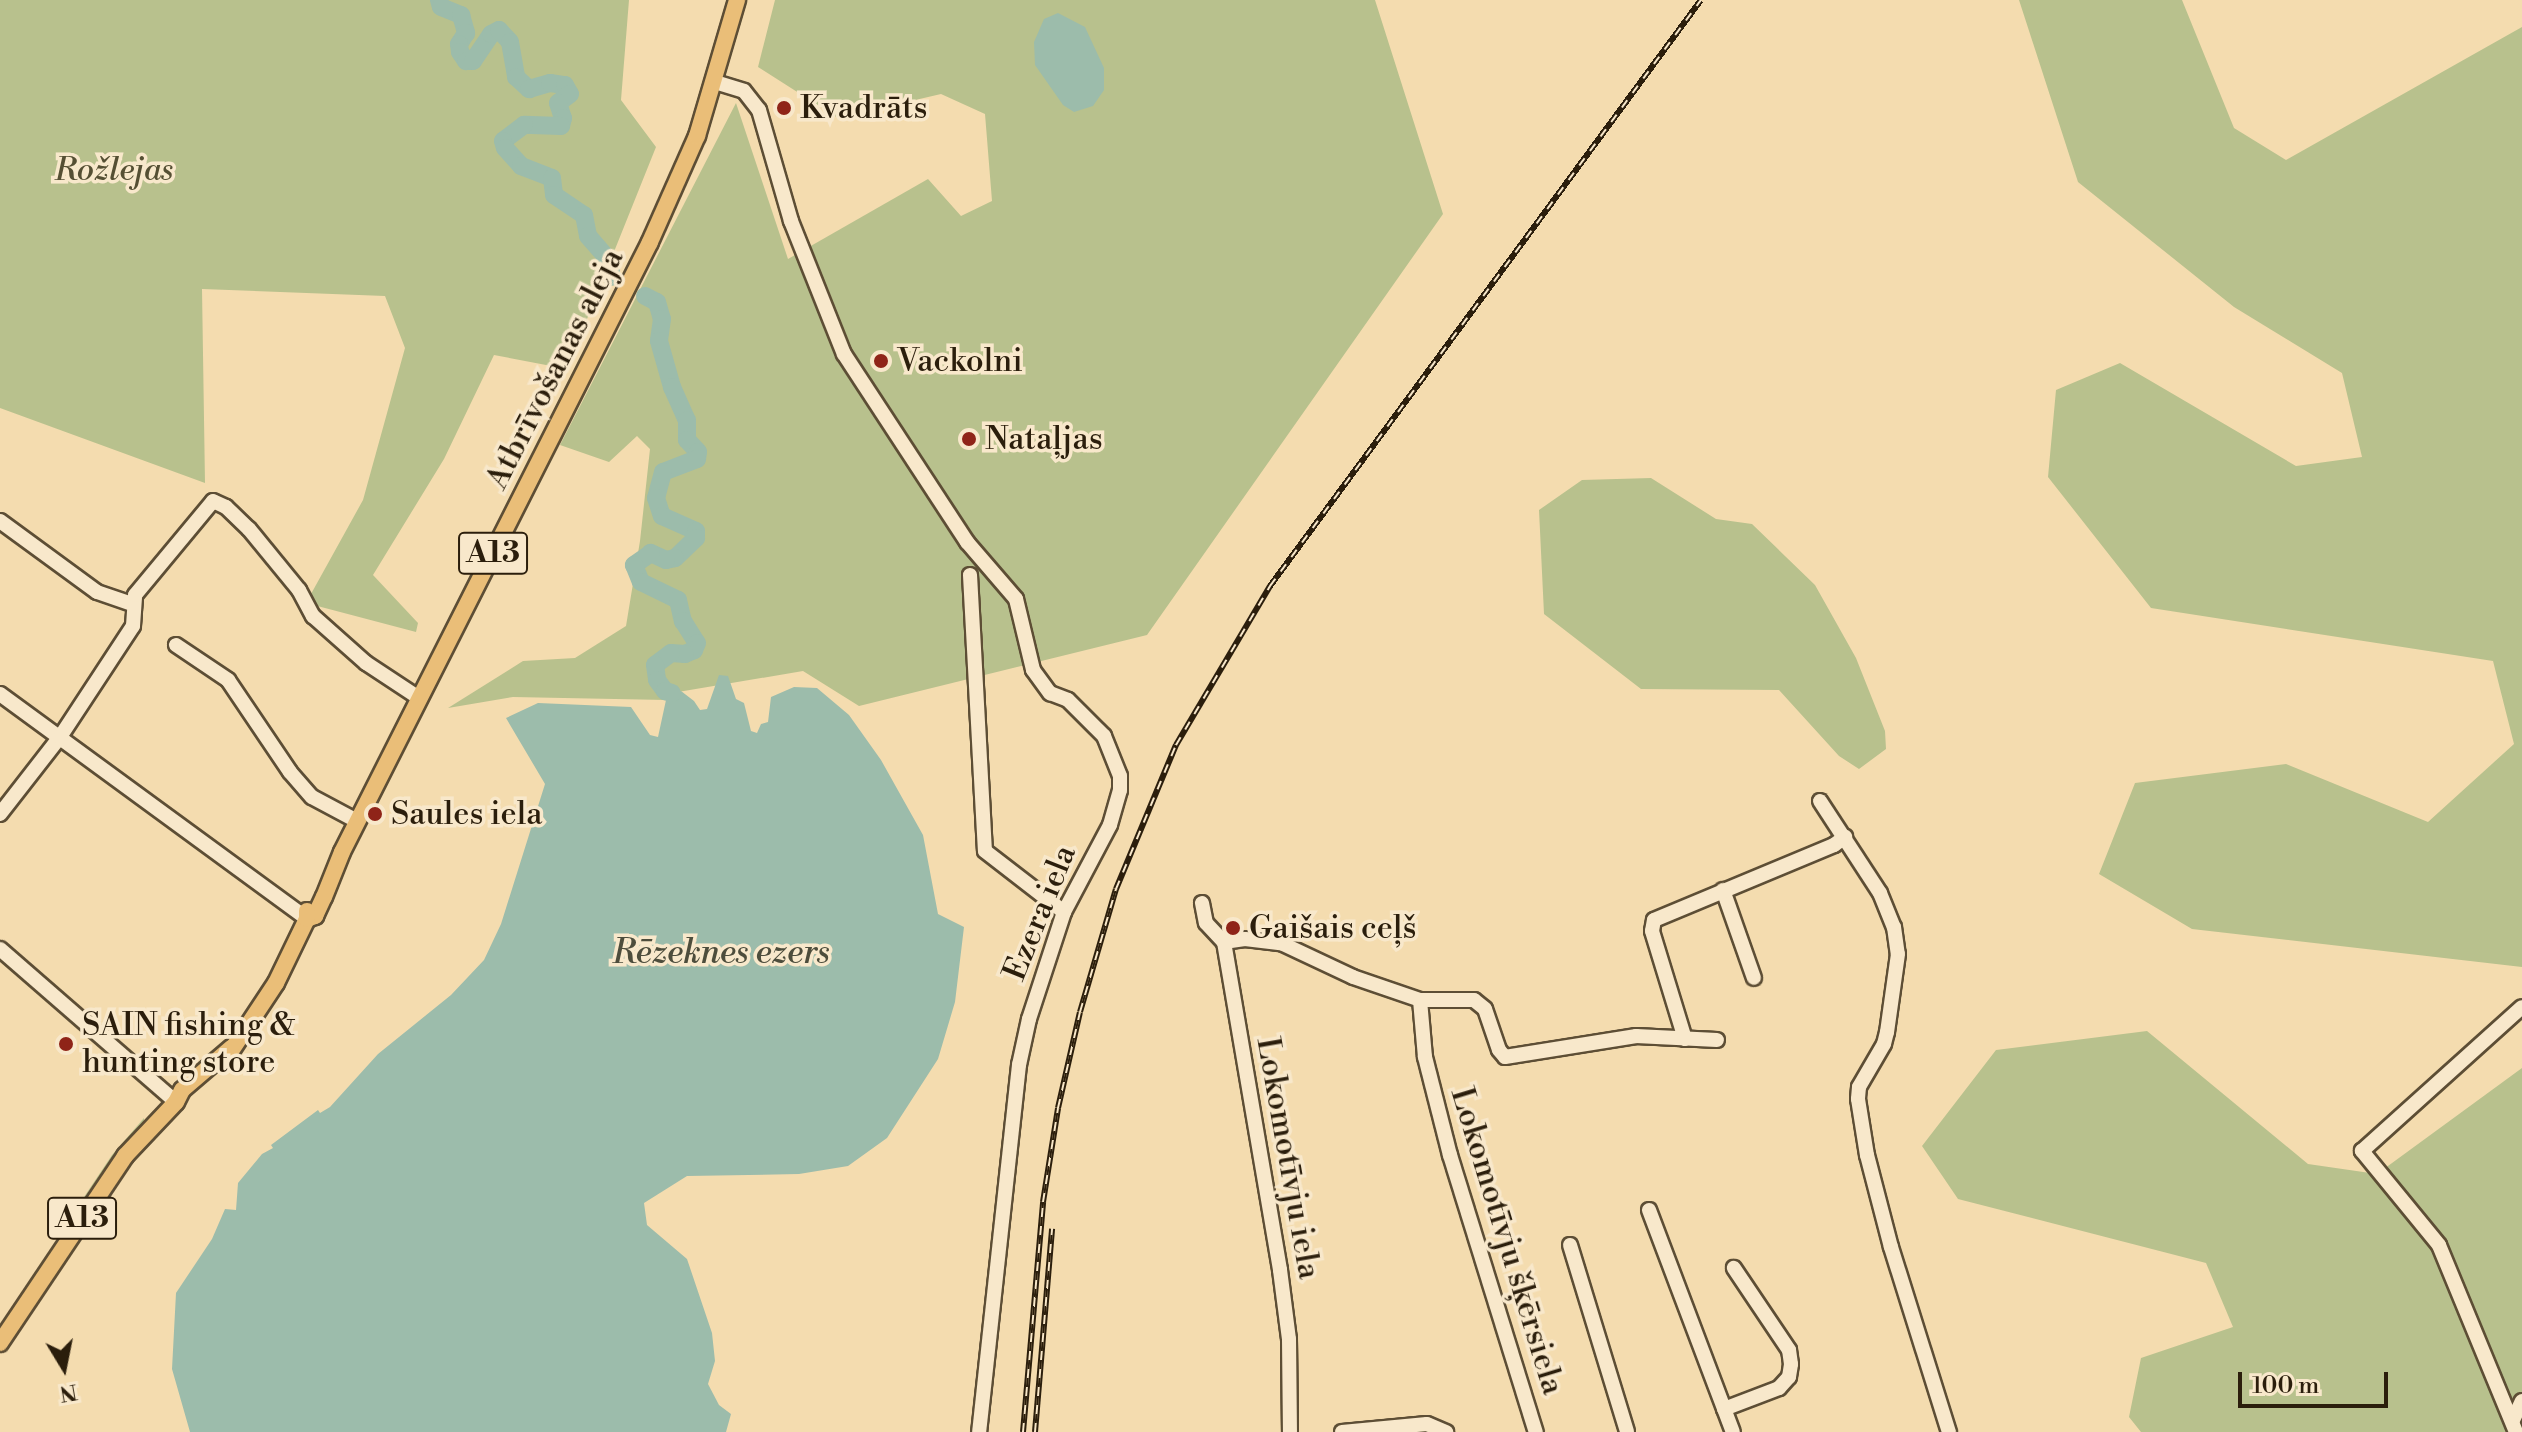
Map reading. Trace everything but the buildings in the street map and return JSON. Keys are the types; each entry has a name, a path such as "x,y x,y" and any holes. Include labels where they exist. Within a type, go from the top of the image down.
{"main road":[{"name":"A13","path":"715,82 737,0"},
{"name":"Atbrīvošanas aleja","path":"0,1343 111,1174 176,1102 182,1090 231,1048 258,1015 307,919 307,910 330,869 336,864 650,242 685,166 715,82"}],"street":[{"name":"Ezera iela","path":"715,82 744,91 759,110 791,221 844,354 967,542 1016,599 1033,670 1050,693 1068,700 1104,736 1120,776 1117,805 1064,912 1029,1019 1019,1065 979,1432"},
{"path":"0,814 60,737 133,626 135,595 213,501 226,507 249,529 299,590 313,616 366,663 419,698"},
{"path":"0,521 97,592 134,605"},
{"path":"970,575 985,851 1064,912"},
{"path":"176,645 228,680 290,772 312,797 357,821"},
{"path":"0,694 307,919"},
{"path":"1820,801 1880,893 1894,927 1898,954 1887,1032 1884,1044 1859,1087 1858,1099 1867,1155 1891,1247 1949,1432"},
{"path":"1685,1039 1652,923 1660,916 1834,845 1845,837"},
{"path":"1723,890 1754,978"},
{"name":"Lokomotīvju iela","path":"1202,903 1206,923 1224,942 1286,1303 1290,1432"},
{"path":"1224,942 1245,939 1283,944 1353,977 1420,1000 1467,1000 1482,1004 1499,1050 1510,1057 1636,1036 1717,1040"},
{"path":"0,949 176,1102"},
{"name":"Lokomotīvju šķērsiela","path":"1420,1000 1427,1065 1456,1173 1536,1432"},
{"path":"2515,1426 2439,1245 2362,1151 2522,1007"},
{"path":"1649,1210 1733,1432"},
{"name":"Lokomotīvju šķērsiela","path":"1570,1245 1627,1432"},
{"path":"1724,1409 1779,1388 1789,1377 1791,1364 1789,1350 1734,1268"},
{"path":"2515,1426 2522,1401"},
{"path":"1342,1432 1427,1424 1446,1432"}],"green space":[{"name":"Rožlejas","path":"0,0 629,0 621,100 656,147 567,369 494,355 444,459 373,575 418,623 416,632 306,603 363,500 405,348 385,296 202,289 205,483 0,408"},
{"path":"775,0 1375,0 1443,214 1147,635 859,706 803,671 672,693 666,700 513,697 448,708 523,661 575,658 626,626 640,541 650,449 637,436 609,462 560,445 736,103 788,259 928,179 961,216 992,201 985,114 941,94 838,118 758,67"},
{"path":"2019,0 2182,0 2234,128 2286,160 2522,27 2522,967 2192,929 2099,874 2135,783 2286,764 2428,822 2514,744 2493,661 2151,608 2048,477 2056,390 2120,363 2296,466 2362,457 2342,373 2234,307 2078,182"},
{"path":"1651,478 1716,519 1752,524 1815,585 1856,658 1885,731 1886,749 1859,769 1839,756 1779,690 1641,689 1544,614 1539,510 1582,480"},
{"path":"2147,1031 2308,1164 2377,1174 2522,1068 2522,1432 2141,1432 2129,1417 2141,1358 2233,1327 2206,1263 1958,1199 1922,1146 1996,1050"},
{"path":"144,1118 144,1124 113,1156 56,1239 112,1155"}],"water":[{"path":"1058,13 1085,27 1104,68 1104,90 1093,106 1074,112 1063,105 1035,65 1034,42 1044,19"},
{"name":"Rēzeknes ezers","path":"719,675 728,676 736,699 744,703 751,731 757,733 761,724 768,722 771,697 794,687 817,688 849,715 881,760 923,835 938,914 964,927 955,1002 938,1059 887,1138 848,1166 799,1174 687,1176 644,1203 647,1225 687,1259 712,1333 715,1361 708,1384 719,1405 731,1414 726,1432 190,1432 172,1369 176,1293 212,1239 225,1209 236,1210 238,1183 262,1154 273,1148 271,1145 318,1110 320,1113 330,1107 378,1054 451,995 484,960 501,924 545,784 506,718 538,703 631,707 650,735 658,737 666,700 672,693 681,691 700,710 707,709"}],"waterway":[{"path":"439,0 441,7 461,15 466,33 459,44 466,61 473,61 491,34 499,30 510,42 516,77 529,89 550,83 565,85 570,94 558,103 563,118 561,126 524,125 503,141 505,148 521,166 552,178 554,195 584,215 588,236 611,262 611,277"},
{"path":"645,296 657,302 662,319 659,341 672,387 687,420 687,440 698,452 697,459 663,472 656,498 662,516 696,531 696,538 675,558 666,560 651,553 634,565 641,582 678,600 683,621 697,643 694,650 685,654 671,653 655,665 657,680 665,691 672,693"}],"railway":[{"path":"1023,1432 1043,1202 1058,1108 1080,1012 1116,889 1176,745 1270,586 1701,0"},
{"path":"1035,1432 1052,1229"}],"place":[{"name":"Kvadrāts","path":"784,108"},
{"name":"Vackolni","path":"881,361"},
{"name":"Nataļjas","path":"969,439"},
{"name":"Saules iela","path":"375,814"},
{"name":"Gaišais ceļš","path":"1233,928"},
{"name":"SAIN fishing & hunting store","path":"66,1044"}]}
